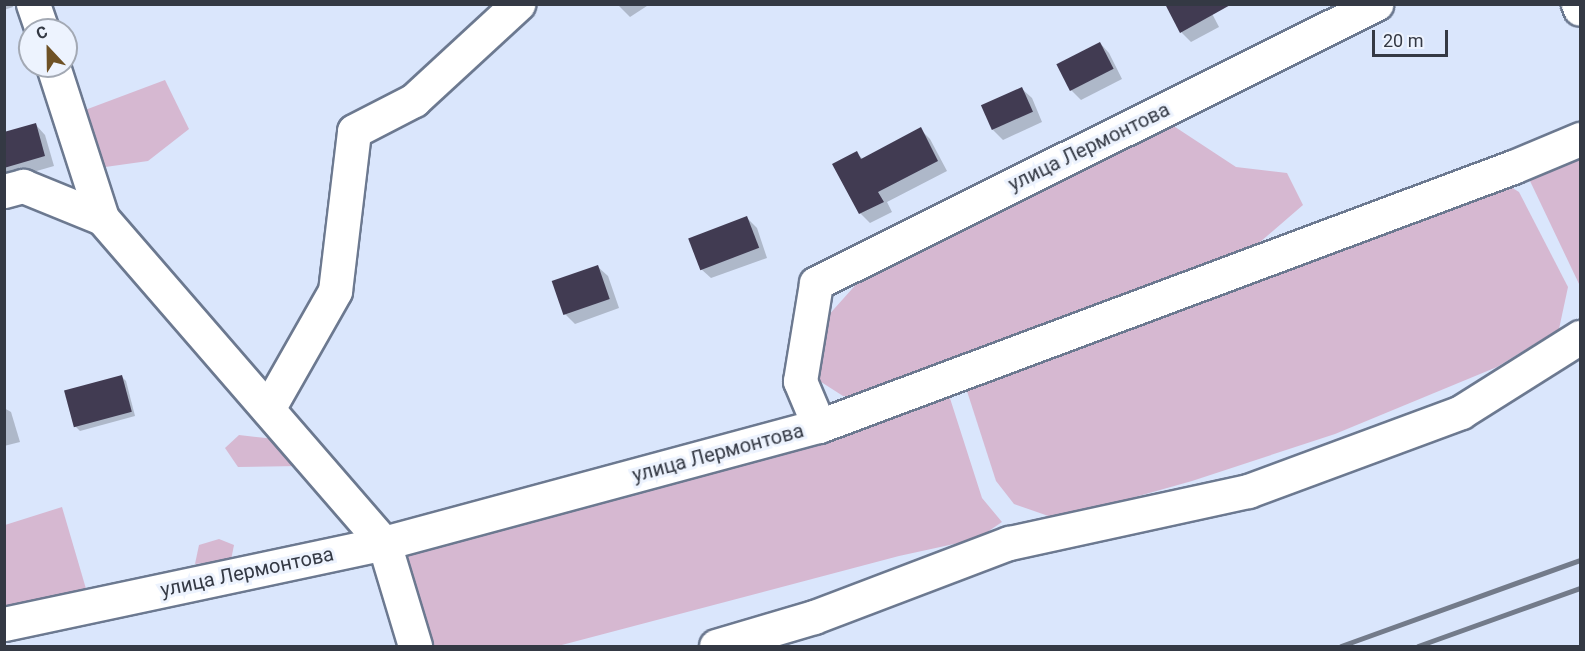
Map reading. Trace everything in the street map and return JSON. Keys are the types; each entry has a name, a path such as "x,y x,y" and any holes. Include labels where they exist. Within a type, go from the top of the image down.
{"street":[{"path":"268,410 335,291 354,131 414,100 518,4"},
{"name":"улица Лермонтова","path":"4,624 384,543 819,426 800,381 816,283 1376,4"},
{"path":"1578,4 1581,9"},
{"path":"57,78 102,218 384,543 415,646"},
{"path":"819,426 1492,175 1581,139"},
{"path":"4,191 23,186 102,218"},
{"path":"716,646 814,617 1010,543 1248,491 1461,412 1581,338"}],"shaded area":[{"path":"165,80 189,129 148,161 91,169 77,113"},
{"path":"1163,119 1236,167 1287,173 1303,205 1253,248 872,396 843,396 818,380 826,318 860,280"},
{"path":"1580,152 1580,286 1530,181 1536,168"},
{"path":"1506,184 1519,192 1568,287 1559,329 1497,367 1335,434 1192,481 1057,519 1014,504 996,481 966,388"},
{"path":"947,389 982,498 1002,522 977,539 899,556 558,646 433,646 416,607 403,557 741,465"},
{"path":"239,435 275,439 299,466 238,467 225,448"},
{"path":"62,507 89,599 5,614 5,525"},
{"path":"219,539 234,545 231,560 195,564 199,545"}],"building":[{"path":"1165,4 1232,4 1180,33"},
{"path":"1100,42 1114,69 1070,91 1056,64"},
{"path":"1022,87 1033,112 992,130 981,105"},
{"path":"36,123 45,156 4,168 4,132"},
{"path":"921,127 938,161 878,192 884,202 859,214 832,164 857,151 861,159"},
{"path":"747,216 759,248 700,270 688,239"},
{"path":"598,265 610,299 563,315 552,281"},
{"path":"122,375 132,412 74,427 64,391"}],"railway":[{"path":"1341,646 1580,560"},
{"path":"1418,646 1580,588"}]}
